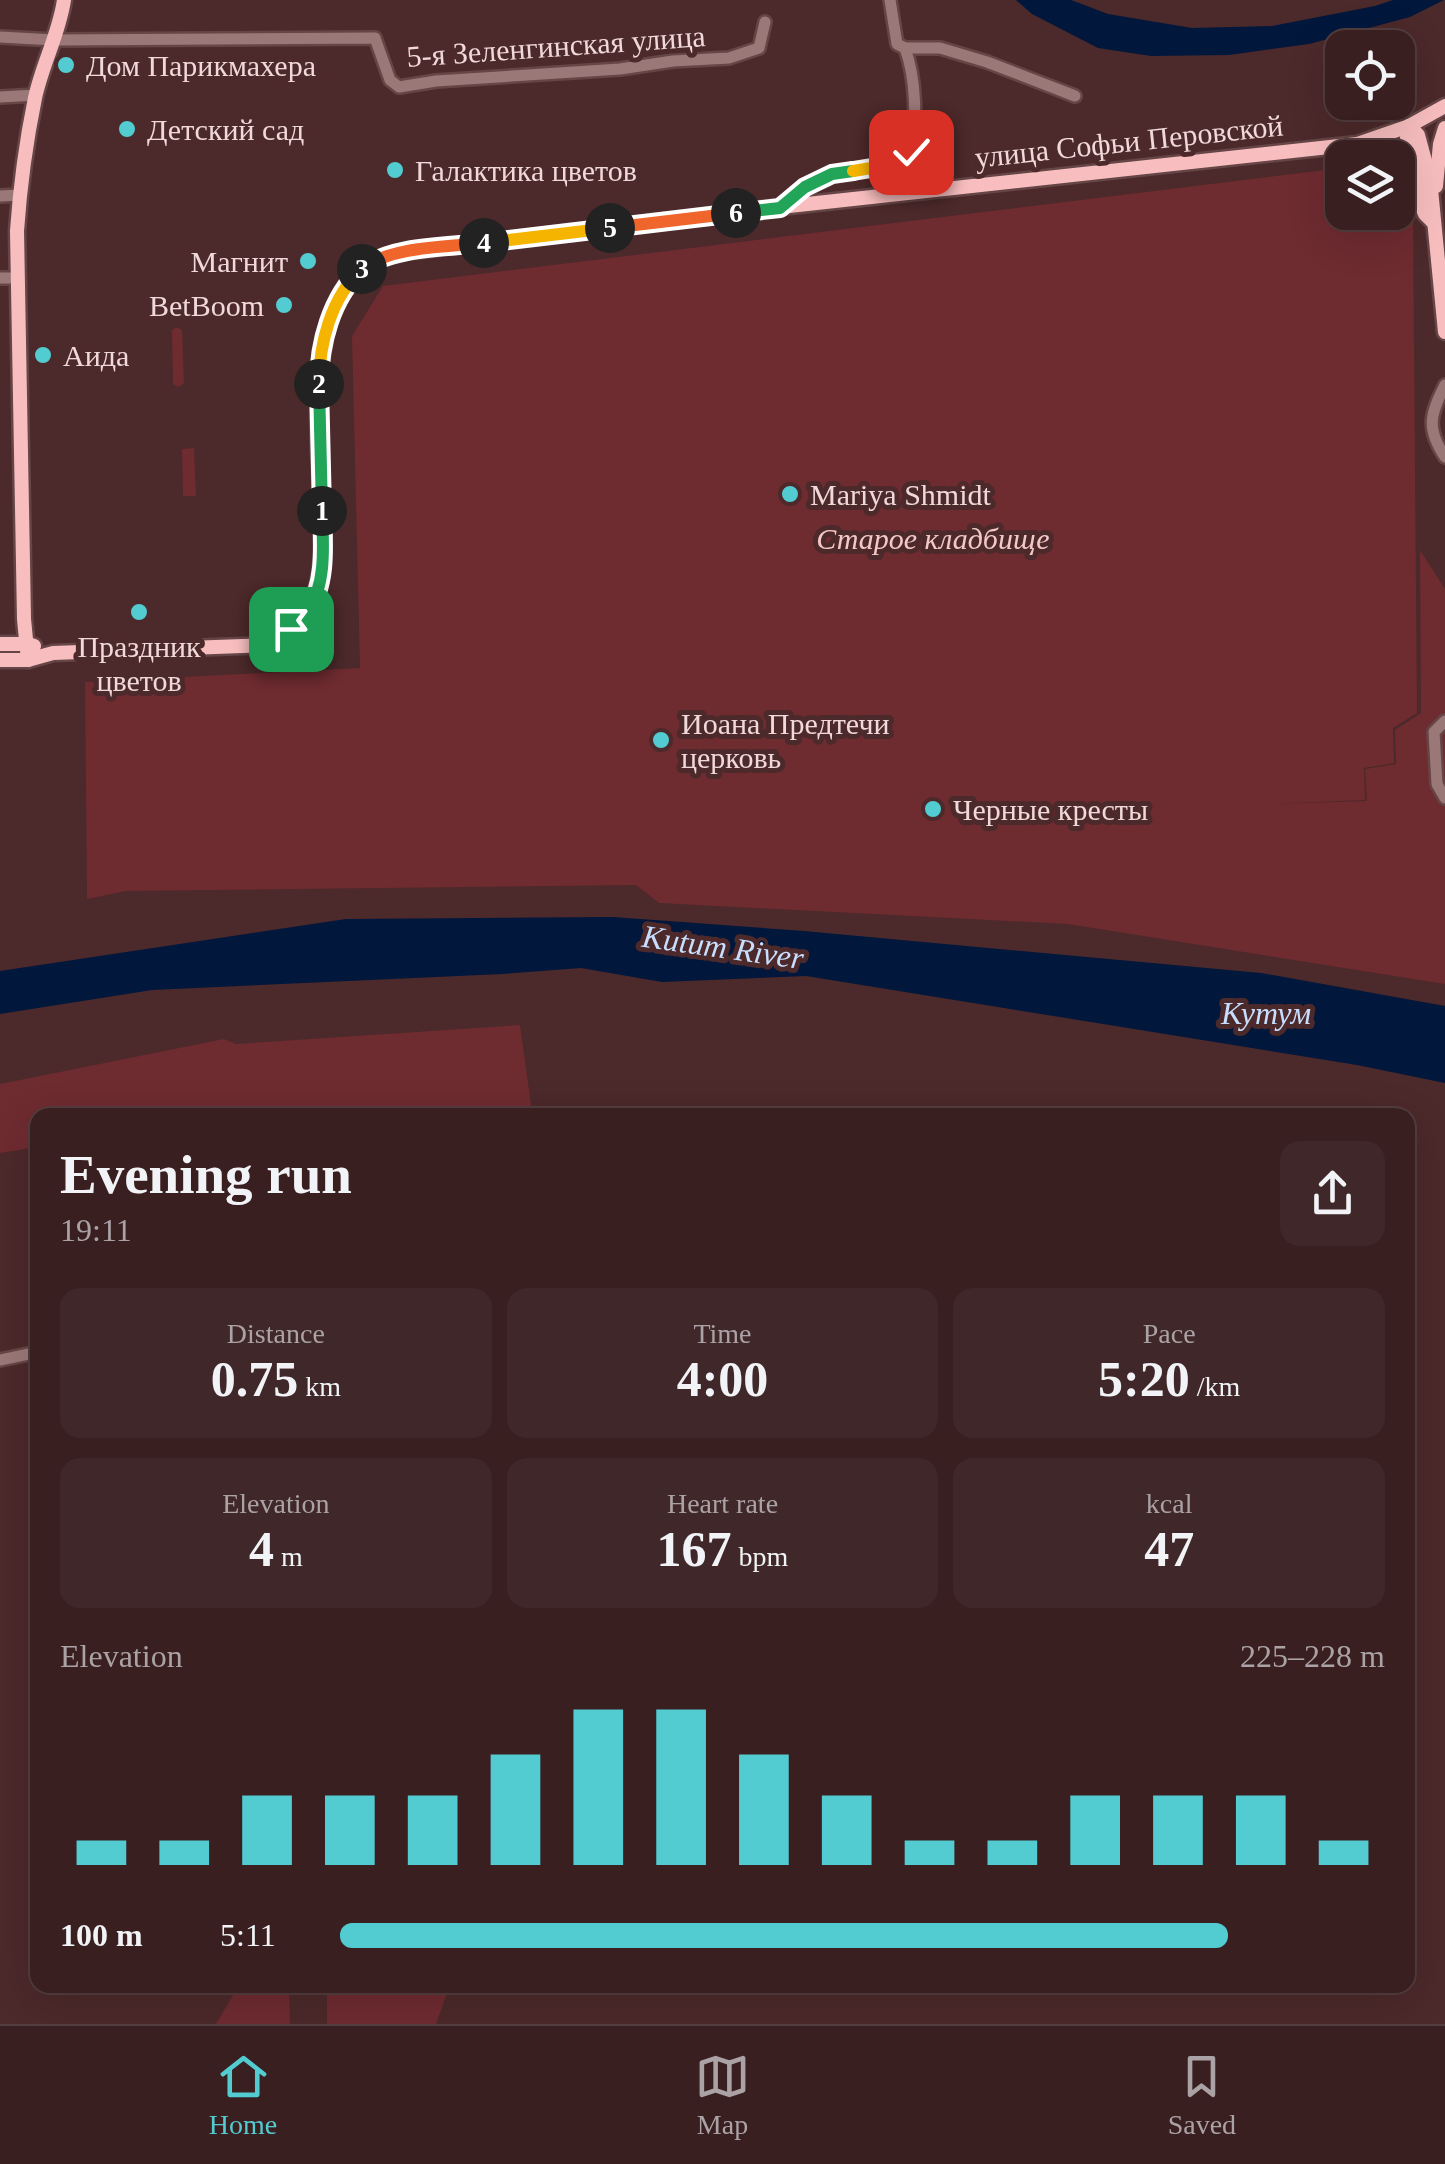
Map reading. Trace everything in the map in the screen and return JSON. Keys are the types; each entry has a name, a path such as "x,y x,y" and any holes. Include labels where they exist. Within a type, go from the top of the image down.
{"main road":[{"path":"28,660 17,231 36,96 64,0"},
{"name":"улица Софьи Перовской","path":"1369,140 1409,126 1445,106"},
{"path":"1409,126 1418,135 1425,155 1438,227"},
{"path":"1445,128 1438,154 1445,332"},
{"name":"улица Софьи Перовской","path":"0,660 267,645 291,629 310,607 320,578 319,366 330,314 350,281 371,262 394,254 1325,148"},
{"path":"1415,190 1425,214 1438,227"},
{"name":"улица Софьи Перовской","path":"0,644 28,644 54,654"}],"street":[{"path":"890,0 897,44 905,48 940,48 988,62 1074,96"},
{"name":"5-я Зеленгинская улица","path":"0,37 375,38 390,80 400,88 436,81 729,58 759,48 765,22"},
{"path":"780,208 805,187 832,174 890,165 911,152 915,128 910,62 905,48"},
{"path":"0,97 36,96"},
{"path":"0,196 20,195"},
{"path":"0,278 18,278"},
{"path":"1445,385 1431,412 1433,439 1445,457"},
{"path":"1445,721 1434,732 1437,784 1445,798"},
{"path":"0,1360 30,1354"}],"green space":[{"name":"Старое кладбище","path":"1325,170 1325,230 1413,230 1417,713 1393,728 1394,763 1364,768 1365,800 1267,804 1367,801 1365,769 1396,764 1395,730 1421,713 1420,550 1445,589 1445,984 1068,924 659,903 636,885 126,891 87,899 85,682 360,668 352,336 383,286"},
{"path":"172,330 182,330 184,383 179,387 173,384"},
{"path":"194,448 196,496 183,496 182,449"},
{"path":"520,1025 530,1108 30,1108 30,1148 0,1153 0,1084 224,1039 236,1044"},
{"path":"234,1993 289,1993 290,2024 216,2024"},
{"path":"327,1993 447,1993 436,2024 327,2024"}],"water":[{"path":"1016,0 1071,0 1108,14 1192,28 1272,26 1393,0 1444,0 1410,17 1361,30 1325,30 1325,40 1309,44 1229,55 1151,56 1098,48 1032,14"},
{"name":"Кутум","path":"613,917 1261,973 1445,1006 1445,1083 1357,1065 806,976 662,982 581,968 152,990 0,1014 0,971 346,919"}],"place":[{"name":"Дом Парикмахера","path":"66,65"},
{"name":"Детский сад","path":"127,129"},
{"name":"Галактика цветов","path":"395,170"},
{"name":"Магнит","path":"308,261"},
{"name":"BetBoom","path":"284,305"},
{"name":"Аида","path":"43,355"},
{"name":"Mariya Shmidt","path":"790,494"},
{"name":"Праздник цветов","path":"139,612"},
{"name":"Иоана Предтечи церковь","path":"661,740"},
{"name":"Черные кресты","path":"933,809"}],"route":[{"path":"291,629 310,607 320,578 319,366 330,314 350,281 371,262 394,254 780,208 805,187 832,174 890,165 911,152"}],"water label":[{"name":"Kutum River","path":"723,947"}]}
